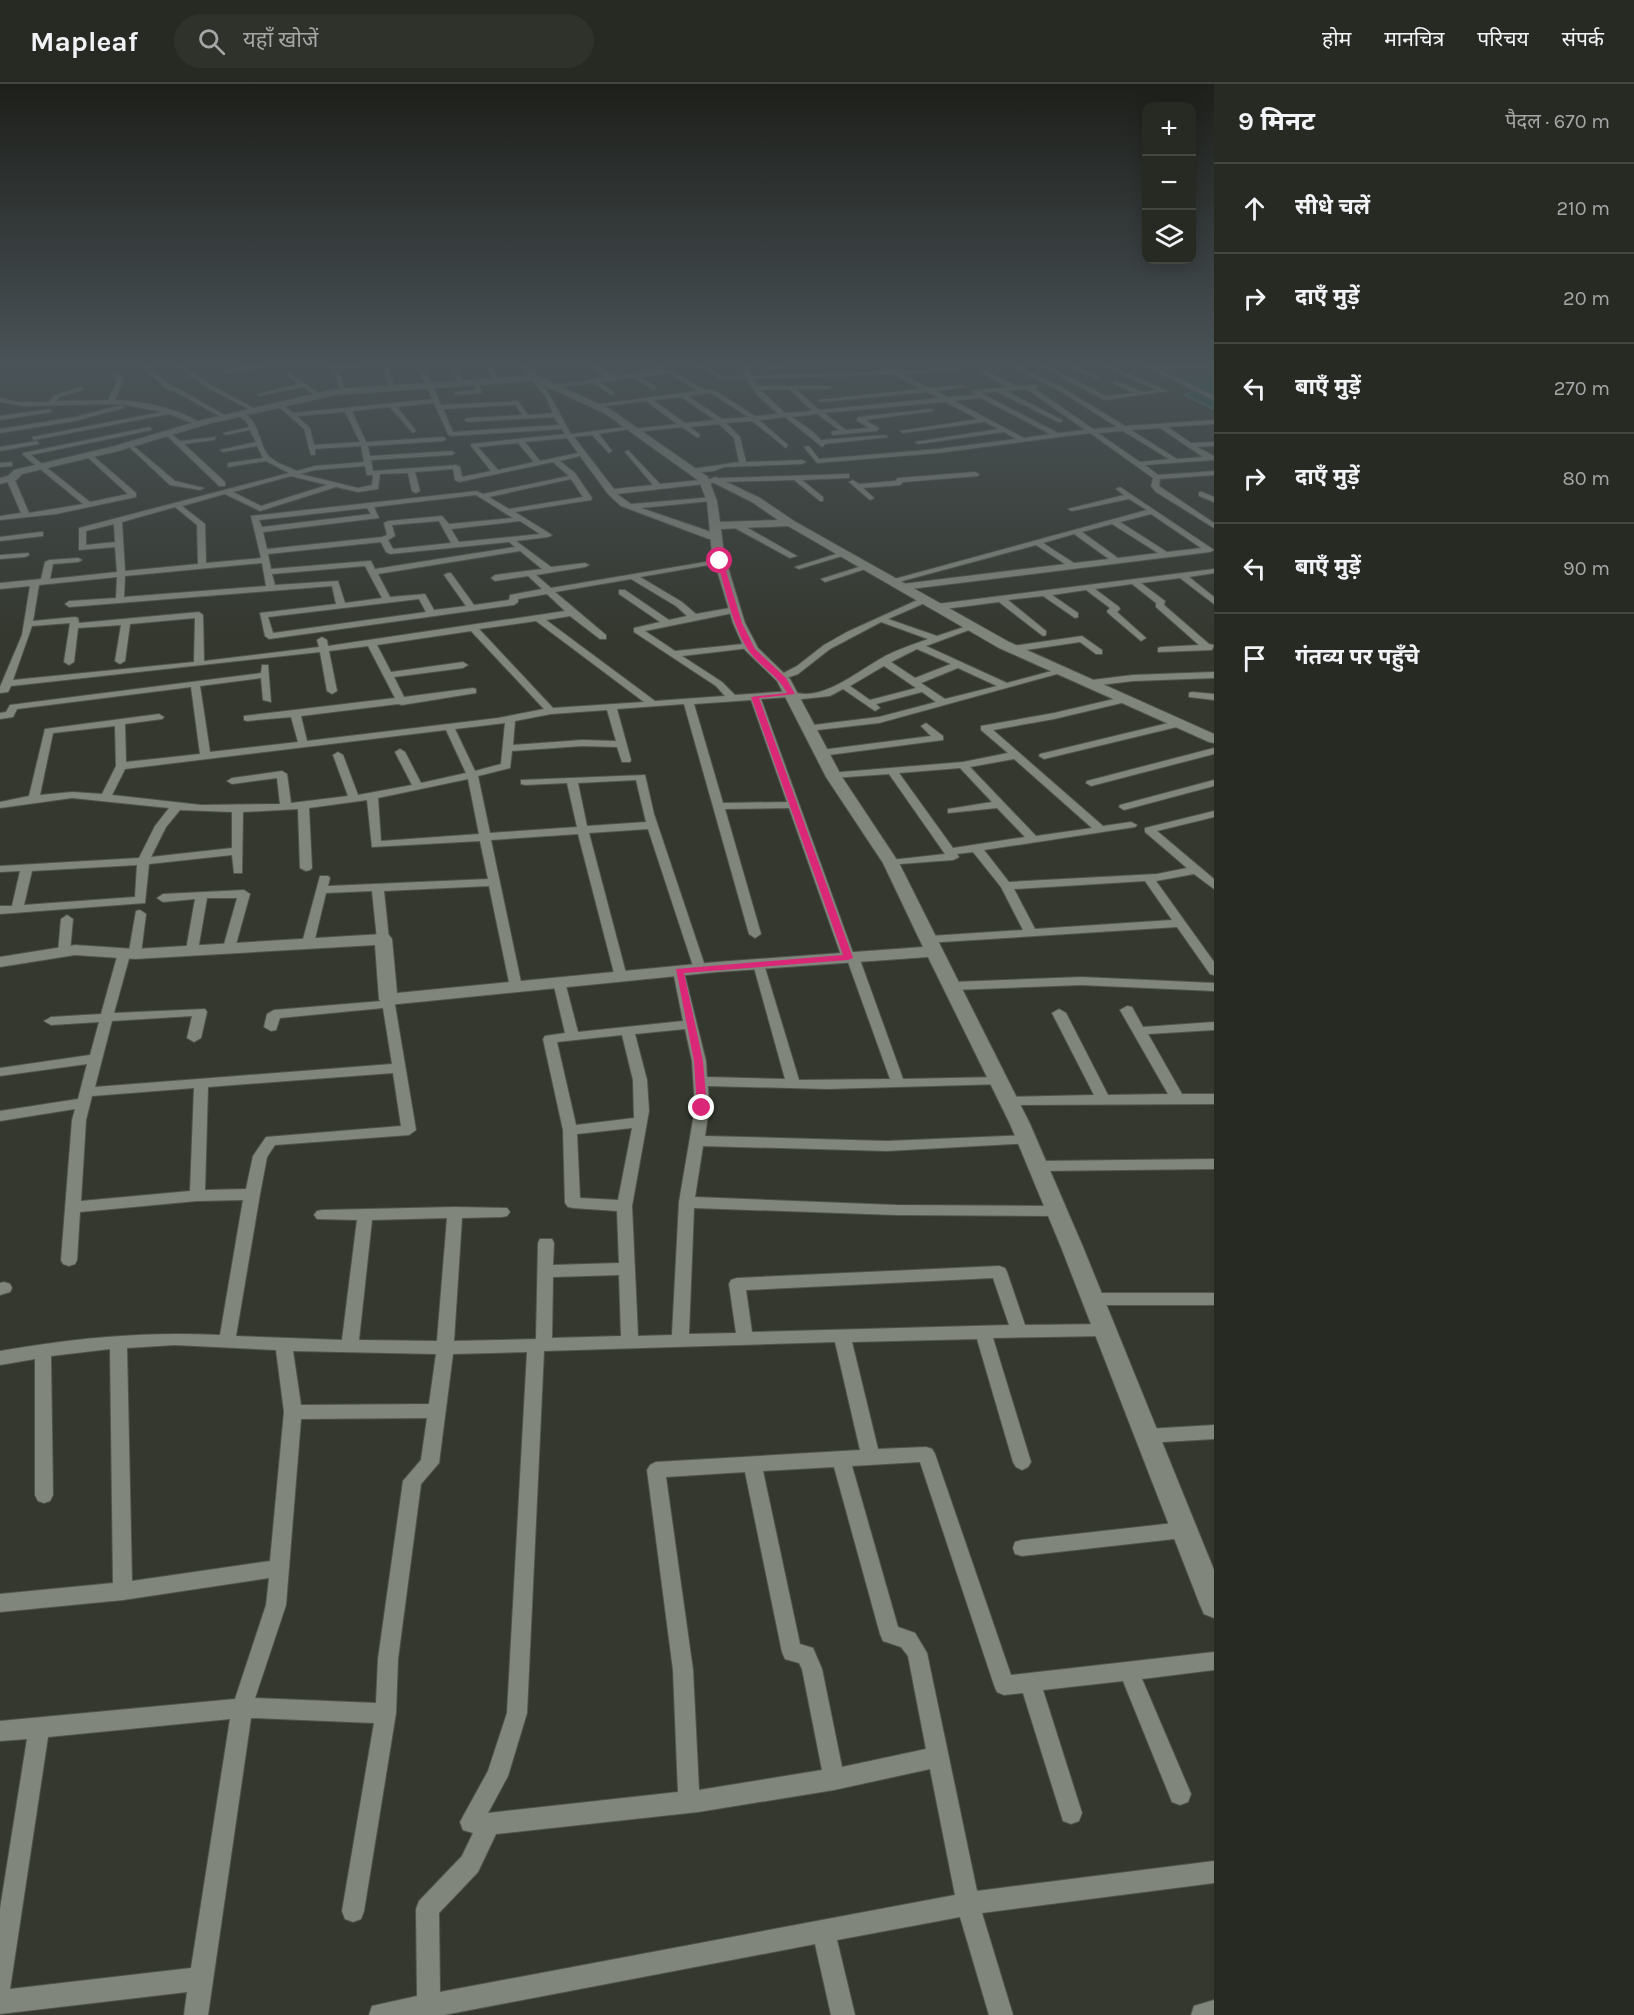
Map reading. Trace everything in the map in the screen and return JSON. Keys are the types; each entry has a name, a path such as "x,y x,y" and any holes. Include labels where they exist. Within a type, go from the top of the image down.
{"street":[{"path":"28,456 90,506"},
{"path":"26,515 5,479 18,472 84,456"},
{"path":"0,518 90,506 133,495 90,456"},
{"path":"143,456 173,483 200,488"},
{"path":"190,456 224,488 260,508 299,498 334,485"},
{"path":"266,456 294,474 358,490 375,487 377,472"},
{"path":"313,456 315,468"},
{"path":"367,456 370,473 456,466 459,480 572,456"},
{"path":"119,544 82,548 82,530 177,505 224,488 315,468 419,456"},
{"path":"482,456 496,472"},
{"path":"532,456 538,463"},
{"path":"584,456 611,492 630,507 689,529 716,532 736,525 790,523"},
{"path":"632,456 658,487"},
{"path":"673,456 704,477 756,500 790,523 1013,649 1212,736"},
{"path":"741,456 742,464"},
{"path":"814,456 817,461 845,456"},
{"path":"849,456 886,456"},
{"path":"1126,456 1156,477 1214,473"},
{"path":"1168,456 1176,461"},
{"path":"1137,464 1212,458"},
{"path":"231,465 267,459"},
{"path":"508,511 588,498 573,477 555,460"},
{"path":"830,460 870,498"},
{"path":"704,477 723,465 802,462"},
{"path":"772,463 779,478"},
{"path":"0,465 9,464"},
{"path":"411,470 416,491"},
{"path":"857,486 900,483 898,480 975,474"},
{"path":"611,492 658,487 704,477 758,482 779,478 846,476"},
{"path":"482,496 573,477"},
{"path":"704,477 711,499 720,561 735,610 752,650 781,677 833,775 891,863 999,1081 1057,1211 1214,1605"},
{"path":"795,477 820,500"},
{"path":"1156,477 1155,486 1159,490 1214,525"},
{"path":"1120,489 1211,550"},
{"path":"1214,492 1202,494 1214,500"},
{"path":"271,588 259,530 254,518 477,493 548,535 390,552 384,539"},
{"path":"1072,509 1131,496"},
{"path":"630,507 711,499"},
{"path":"671,503 689,529"},
{"path":"177,505 201,524 202,566"},
{"path":"259,530 375,516 370,506"},
{"path":"897,584 1037,542 1153,511"},
{"path":"0,586 202,566 384,539 391,536 388,523 442,518 456,545"},
{"path":"446,527 521,519"},
{"path":"118,521 120,600"},
{"path":"1114,522 1165,554"},
{"path":"736,525 793,556"},
{"path":"1076,532 1116,560"},
{"path":"0,539 40,534"},
{"path":"509,539 549,570"},
{"path":"1037,542 1071,565"},
{"path":"435,547 443,561"},
{"path":"372,572 520,549"},
{"path":"897,584 1211,550"},
{"path":"798,567 845,554"},
{"path":"0,557 25,555"},
{"path":"45,582 49,562 78,560"},
{"path":"432,614 422,596 263,615 269,636 432,614 514,602 513,597 720,561"},
{"path":"268,572 368,563 387,600"},
{"path":"495,578 585,565"},
{"path":"825,579 868,567"},
{"path":"937,607 1214,571"},
{"path":"530,573 572,613 603,637 593,639"},
{"path":"448,575 472,608"},
{"path":"1183,576 1214,601"},
{"path":"634,577 679,604 694,617"},
{"path":"1133,581 1162,603 1159,605 1210,647"},
{"path":"4,687 26,635 35,583"},
{"path":"69,604 335,583 342,606"},
{"path":"1087,587 1116,609 1111,611 1142,638"},
{"path":"622,592 667,623"},
{"path":"1043,592 1075,615"},
{"path":"1000,598 1043,633"},
{"path":"781,677 803,668 825,648 924,600"},
{"path":"732,698 719,684 637,630 735,610"},
{"path":"4,687 371,643 572,613"},
{"path":"75,626 199,615 199,664"},
{"path":"538,618 652,703"},
{"path":"881,619 936,639"},
{"path":"27,624 75,620 69,662"},
{"path":"120,661 126,621"},
{"path":"121,766 449,727 550,711 830,693 883,661 936,639 973,627"},
{"path":"473,628 550,711"},
{"path":"320,629 332,691"},
{"path":"1013,649 1082,639 1099,652"},
{"path":"571,643 582,641"},
{"path":"371,643 402,702"},
{"path":"674,654 750,645"},
{"path":"918,646 1006,686"},
{"path":"1161,650 1210,647"},
{"path":"264,656 268,700"},
{"path":"883,661 944,703"},
{"path":"914,682 960,664"},
{"path":"388,675 464,665"},
{"path":"809,729 890,717 1063,671"},
{"path":"92,697 95,675"},
{"path":"0,716 10,715 13,707 266,675"},
{"path":"1092,683 1133,678 1214,675"},
{"path":"195,684 205,755"},
{"path":"843,685 890,717"},
{"path":"869,703 924,689"},
{"path":"247,718 402,702 473,692"},
{"path":"1192,695 1214,696"},
{"path":"755,697 793,805 898,1083"},
{"path":"1100,829 985,728 1054,716 1127,699"},
{"path":"688,701 755,934"},
{"path":"611,706 626,760"},
{"path":"295,714 303,743"},
{"path":"34,799 49,731 159,717"},
{"path":"0,804 80,795 178,805 237,808 286,807 372,795 418,787 506,766 510,718"},
{"path":"105,798 121,766 120,722"},
{"path":"1044,756 1181,723"},
{"path":"821,753 939,738 926,726"},
{"path":"449,727 472,775 516,987"},
{"path":"508,748 582,743 621,744"},
{"path":"1091,783 1214,751"},
{"path":"400,752 418,787"},
{"path":"338,755 354,798"},
{"path":"833,775 963,765 1016,755"},
{"path":"963,765 1034,840"},
{"path":"891,863 953,857 892,770"},
{"path":"232,781 282,774 286,807"},
{"path":"525,782 641,777 652,825 700,969"},
{"path":"572,780 582,830 621,977"},
{"path":"1124,807 1214,783"},
{"path":"372,795 376,845 652,825"},
{"path":"303,804 306,868"},
{"path":"952,811 1000,804"},
{"path":"0,910 141,900 143,861 161,826 178,805"},
{"path":"717,806 793,805"},
{"path":"237,808 238,871"},
{"path":"1214,814 1149,830 1214,885"},
{"path":"950,852 1131,825"},
{"path":"976,849 1006,886 1031,933"},
{"path":"0,869 143,861 238,851"},
{"path":"17,908 27,867"},
{"path":"1006,886 1148,877 1196,870"},
{"path":"1148,877 1214,970"},
{"path":"308,943 322,884 378,888 493,882"},
{"path":"227,1342 260,1156 271,1140 409,1130 388,1001 378,888"},
{"path":"163,898 244,894 229,948"},
{"path":"192,950 202,895"},
{"path":"69,1260 79,1120 107,1017 130,953 140,914"},
{"path":"64,952 68,920"},
{"path":"271,1027 274,1014 559,982 851,958 1031,933 1182,923"},
{"path":"0,962 75,950 130,953 383,939"},
{"path":"759,964 793,1084"},
{"path":"679,971 699,1061 702,1108 687,1202 680,1340"},
{"path":"952,986 1081,981 1214,987"},
{"path":"559,982 572,1035"},
{"path":"1127,1010 1177,1098"},
{"path":"51,1021 200,1012 194,1038"},
{"path":"1059,1013 1103,1099"},
{"path":"624,1206 573,1203 570,1130 549,1039 690,1024"},
{"path":"1138,1031 1214,1026"},
{"path":"627,1030 640,1080 642,1111 624,1206 630,1341"},
{"path":"0,1072 95,1059"},
{"path":"0,1116 85,1098 201,1083 399,1068"},
{"path":"700,1081 793,1084 999,1081"},
{"path":"197,1196 201,1083"},
{"path":"1009,1102 1214,1099"},
{"path":"570,1130 640,1122"},
{"path":"697,1141 887,1146 1027,1140"},
{"path":"1038,1166 1214,1164"},
{"path":"73,1207 197,1196 252,1194"},
{"path":"687,1202 896,1210 1057,1211"},
{"path":"353,1911 386,1713 388,1659 411,1481 430,1462 445,1348 455,1212"},
{"path":"322,1215 502,1212"},
{"path":"350,1347 365,1214"},
{"path":"546,1243 517,1713 497,1776 471,1822 489,1824 689,1802 834,1779 939,1758"},
{"path":"546,1271 627,1269"},
{"path":"745,1338 737,1284 999,1272 1019,1331"},
{"path":"1093,1299 1214,1299"},
{"path":"0,1358 43,1350 175,1339 284,1345 445,1348 842,1335 1105,1330"},
{"path":"983,1332 1022,1462"},
{"path":"842,1335 871,1457"},
{"path":"118,1342 123,1591"},
{"path":"196,2015 242,1708 276,1605 293,1412 284,1345"},
{"path":"43,1350 44,1496"},
{"path":"293,1412 436,1411"},
{"path":"1146,1436 1214,1432"},
{"path":"689,1802 682,1670 656,1470 926,1454 1004,1685 1214,1661"},
{"path":"841,1460 890,1634 908,1640 917,1653 968,1904 1001,2015"},
{"path":"752,1464 792,1652 806,1655 812,1669 834,1779"},
{"path":"1022,1548 1184,1530"},
{"path":"0,1603 123,1591 280,1568"},
{"path":"1128,1671 1180,1794"},
{"path":"1030,1683 1071,1813"},
{"path":"0,1731 242,1708 386,1713"},
{"path":"0,1985 39,1727"},
{"path":"429,2010 427,1909 470,1864 489,1824"},
{"path":"381,2015 429,2010 1004,1897 1214,1872"},
{"path":"824,1932 843,2015"},
{"path":"0,2002 201,1979"},
{"path":"1203,2015 1214,2012"}],"route":[{"path":"702,1108 699,1061 679,971 848,958 755,697 791,694 783,679 752,650 739,623 720,561"}]}
